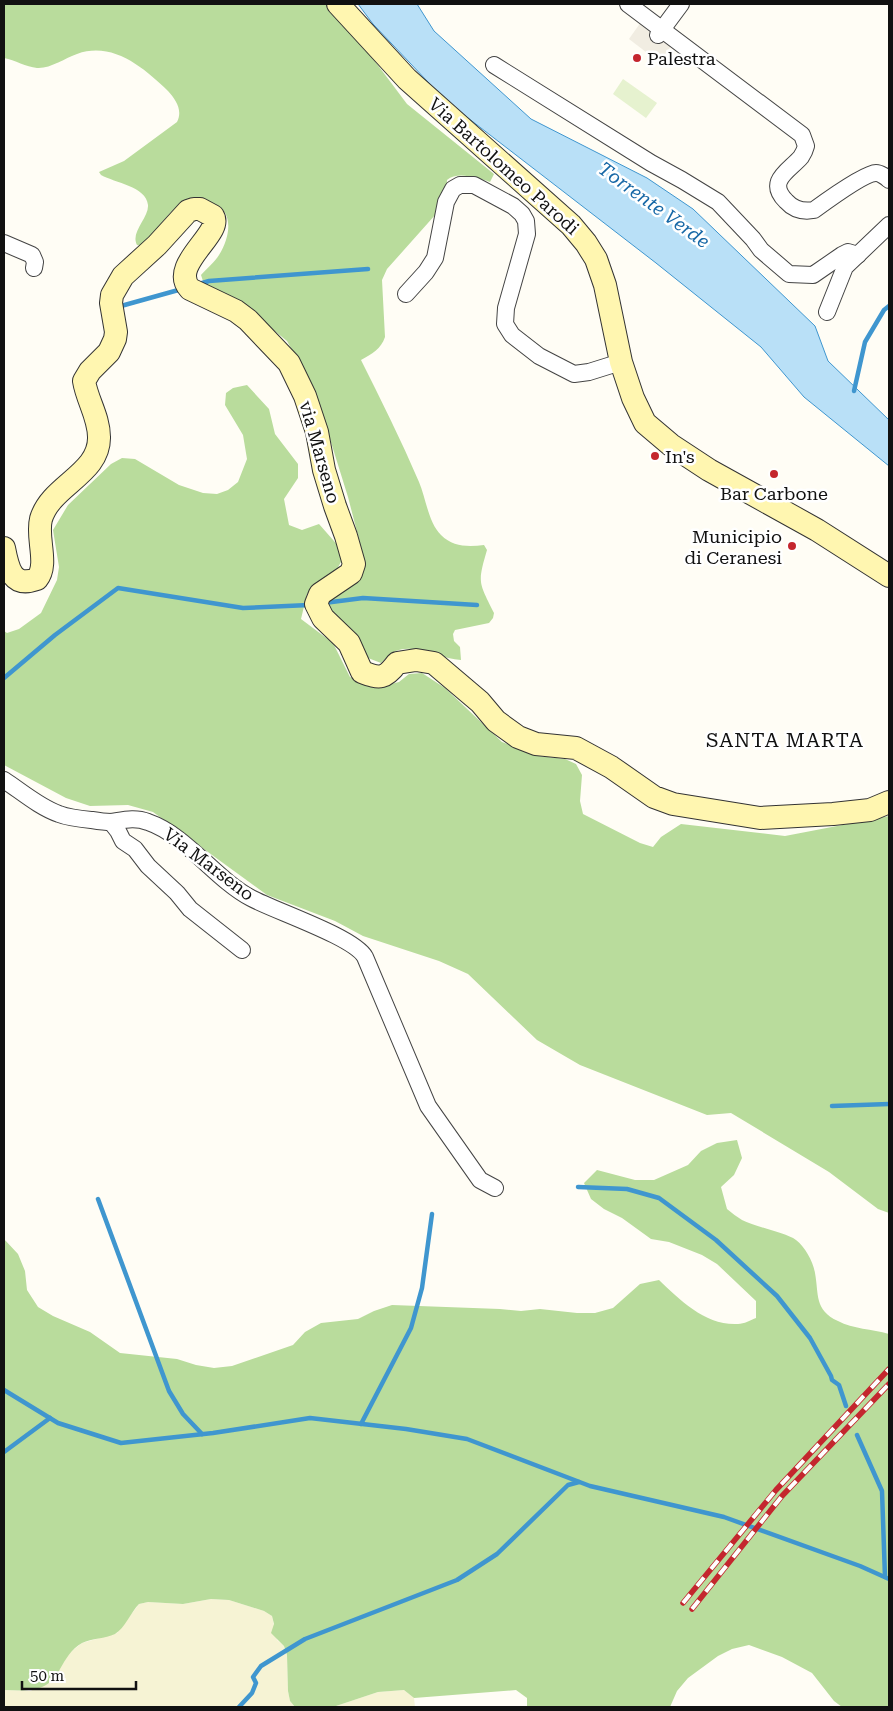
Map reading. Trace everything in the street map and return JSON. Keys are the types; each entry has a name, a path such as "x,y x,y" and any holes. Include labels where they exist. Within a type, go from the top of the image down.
{"street":[{"name":"Via Bartolomeo Parodi","path":"338,4 407,79 572,225 586,243 596,259 605,285 621,362 633,398 645,423 653,431 709,470 816,530 889,576"},
{"path":"628,4 660,32 802,135 806,146 802,156 784,172 778,188 782,197 796,209 814,210 866,176 876,173 889,180"},
{"path":"660,32 682,4"},
{"path":"494,65 651,163 718,202 761,250 789,274 813,275 848,252 858,255"},
{"path":"406,294 426,272 435,258 446,202 453,189 460,185 474,185 513,206 526,220 527,234 506,308 505,324 512,335 539,356 574,374 589,372 621,362"},
{"name":"via Marseno","path":"4,548 11,574 18,581 28,582 37,579 43,569 39,528 48,504 93,461 98,448 98,427 84,381 90,371 109,352 115,339 116,332 111,303 112,295 123,276 178,221 191,210 200,209 213,216 215,223 212,230 195,250 184,278 186,284 190,289 236,311 248,320 289,363 305,396 317,432 324,470 354,564 351,573 320,594 316,604 323,618 349,643 362,672 376,678 390,673 397,663 416,660 434,663 480,702 496,721 518,737 536,744 576,748 611,767 654,797 673,804 760,818 833,814 879,806"},
{"path":"827,312 845,266 889,225"},
{"path":"4,243 32,255 35,262 34,268"},
{"name":"Via Marseno","path":"4,780 58,814 71,818 111,822 124,819 139,819 160,827 246,895 359,949 428,1106 480,1180 495,1188"},
{"path":"4,790 25,793"},
{"name":"Via Marseno","path":"111,822 123,841 135,849 148,866 177,893 190,909 242,950"}],"shaded area":[{"path":"641,22 672,45 659,62 629,39"},
{"path":"211,1599 229,1600 264,1611 272,1616 277,1640 284,1646 287,1655 288,1691 290,1701 295,1707 4,1707 4,1690 31,1691 64,1662 68,1654 82,1643 117,1633 139,1604 148,1602 183,1604"},
{"path":"404,1690 414,1698 415,1707 333,1707 378,1692"}],"green space":[{"path":"4,4 332,4 407,104 494,174 490,182 474,177 462,176 451,177 447,180 446,198 436,214 387,269 382,280 385,337 379,348 361,360 412,466 430,517 437,530 446,539 456,544 467,546 484,545 487,550 481,583 494,613 493,618 489,623 455,630 453,634 454,641 460,647 461,660 411,649 394,652 381,663 368,658 353,635 324,604 362,551 348,497 316,394 287,341 250,311 205,287 201,275 219,255 227,234 227,216 222,209 206,202 182,204 171,212 142,246 137,245 136,235 148,210 146,199 136,189 107,178 99,172 124,161 177,122 179,109 174,98 138,66 127,59 103,51 77,54 42,68 4,58"},
{"path":"623,79 657,103 646,118 613,94"},
{"path":"247,385 269,409 275,434 298,464 298,478 284,499 289,525 302,530 319,524 341,549 342,560 336,571 307,594 301,619 333,643 350,677 375,688 399,682 409,674 422,673 445,688 502,742 539,756 565,759 576,764 582,775 580,801 583,814 640,843 653,847 661,837 681,824 785,836 889,816 889,1213 878,1209 829,1172 731,1113 707,1115 580,1065 537,1040 468,974 439,961 363,936 335,921 267,895 153,812 128,805 90,806 66,798 4,765 4,631 7,633 19,629 41,613 57,580 59,567 53,530 68,505 111,464 122,458 135,459 179,485 203,493 217,494 228,490 238,482 247,459 243,435 225,405 226,393 233,388"},
{"path":"737,1140 742,1158 734,1175 721,1187 727,1209 742,1220 785,1234 799,1243 812,1264 821,1307 830,1317 850,1326 889,1334 889,1707 842,1707 834,1701 812,1673 782,1657 749,1645 732,1649 718,1656 688,1678 677,1691 670,1707 527,1707 527,1698 516,1690 414,1698 404,1690 378,1692 333,1707 295,1707 290,1701 288,1691 287,1655 284,1646 271,1633 274,1624 272,1616 264,1611 229,1600 211,1599 183,1604 148,1602 139,1604 122,1628 115,1634 86,1641 75,1648 49,1683 36,1689 21,1691 4,1690 4,1239 18,1254 25,1271 27,1290 38,1307 53,1316 90,1332 120,1353 177,1359 214,1368 232,1366 293,1345 305,1332 321,1323 358,1319 392,1305 521,1311 540,1309 595,1313 613,1308 640,1284 659,1280 676,1296 704,1316 726,1324 740,1324 756,1318 756,1301 717,1264 702,1255 669,1242 651,1239 591,1199 584,1183 597,1170 635,1180 654,1180 688,1165 701,1151 717,1143"}],"water":[{"name":"Torrente Verde","path":"358,4 417,4 434,31 531,119 647,178 693,209 815,326 828,361 889,420 889,466 804,397 761,347 656,263 446,101 373,24"}],"waterway":[{"path":"199,284 209,281 368,269"},
{"path":"121,306 182,289"},
{"path":"854,391 865,342 884,310 889,306"},
{"path":"4,678 55,635 118,588 243,608 309,605"},
{"path":"324,603 363,598 477,605"},
{"path":"832,1106 889,1104"},
{"path":"578,1187 627,1189 659,1198 716,1240 777,1296 810,1338 832,1380 839,1385 846,1406"},
{"path":"98,1199 169,1391 183,1414 202,1434"},
{"path":"361,1424 411,1328 422,1288 432,1214"},
{"path":"4,1390 58,1423 121,1443 213,1433 310,1418 406,1429 467,1439 590,1486 724,1517 860,1566 889,1579"},
{"path":"4,1452 50,1418"},
{"path":"857,1435 882,1491 885,1577"},
{"path":"239,1707 252,1693 256,1683 253,1677 261,1666 305,1639 457,1580 497,1554 568,1485 579,1482"}],"railway":[{"path":"683,1603 776,1490 889,1369"},
{"path":"692,1609 782,1496 889,1384"}],"place":[{"name":"Palestra","path":"637,58"},
{"name":"In's","path":"655,456"},
{"name":"Bar Carbone","path":"774,474"},
{"name":"Municipio di Ceranesi","path":"792,546"}],"district":[{"name":"SANTA MARTA","path":"785,740"}]}
